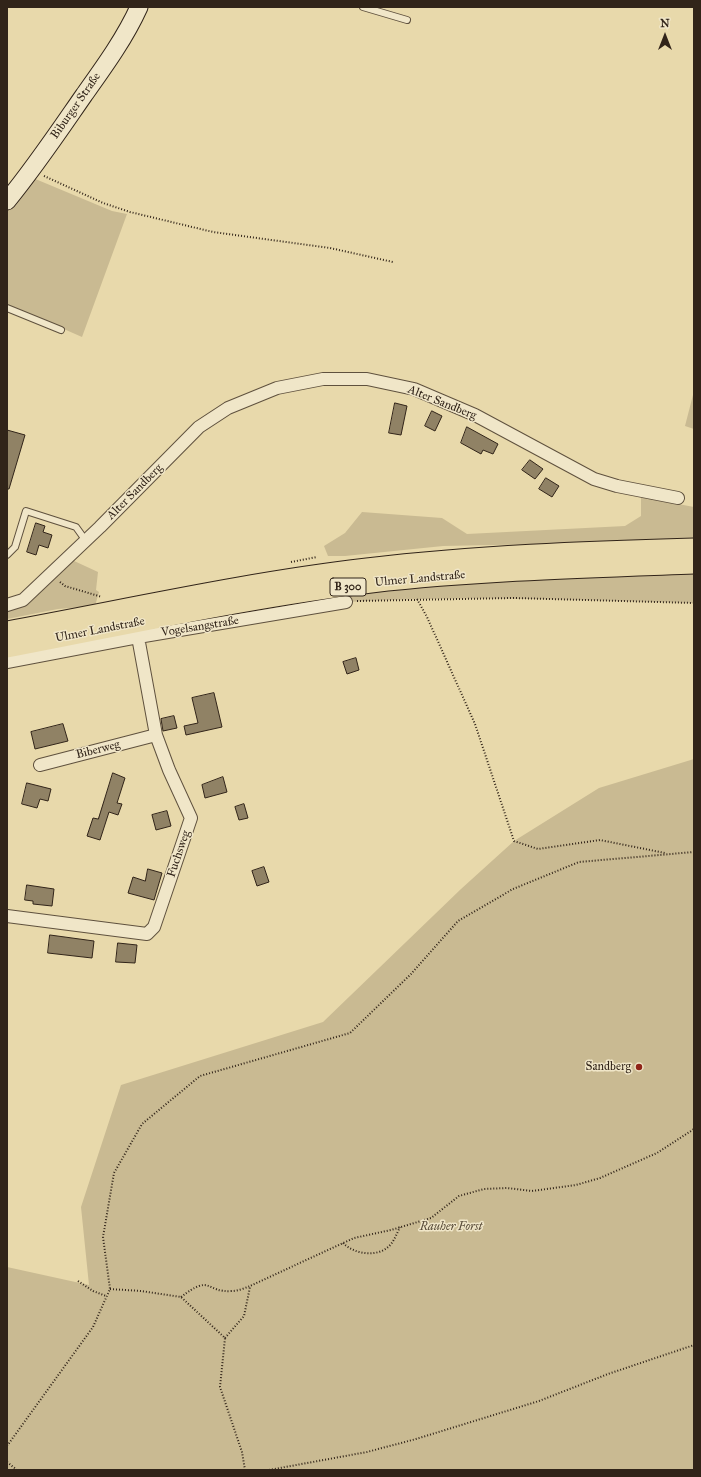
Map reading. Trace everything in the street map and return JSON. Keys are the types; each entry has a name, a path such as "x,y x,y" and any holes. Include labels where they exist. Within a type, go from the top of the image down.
{"main road":[{"name":"Ulmer Landstraße","path":"7,631 242,586 366,568 486,557 694,548"},
{"name":"Ulmer Landstraße","path":"7,648 294,594 369,584 479,573 694,564"}],"street":[{"name":"Biburger Straße","path":"7,201 33,170 101,71 133,20 139,7"},
{"name":"Alter Sandberg","path":"7,605 23,600 86,541 199,427 228,408 276,388 323,379 367,379 414,389 475,415 594,479 617,486 678,498"},
{"name":"Vogelsangstraße","path":"7,662 138,637 346,602"},
{"name":"Fuchsweg","path":"7,916 146,934 154,927 191,818 168,770 156,735 138,637"},
{"name":"Biberweg","path":"40,765 156,735"}],"lane":[{"path":"363,7 407,20"},
{"path":"7,308 61,330"},
{"path":"7,556 15,546 26,511 76,527 86,541"}],"path":[{"path":"33,170 89,198 130,212 213,232 330,248 393,262"},
{"path":"51,574 65,586 105,598"},
{"path":"346,602 417,599 513,598 694,603"},
{"path":"417,599 428,617 475,724 514,842 538,849 600,840 668,854"},
{"path":"7,1446 93,1327 110,1289 103,1237 114,1173 142,1124 200,1076 350,1033 411,974 458,920 513,889 579,862 694,852"},
{"path":"181,1296 195,1286 208,1284 220,1290 233,1291 250,1286 354,1238 431,1218 459,1196 484,1189 507,1188 532,1191 576,1185 600,1178 657,1153 694,1129"},
{"path":"343,1243 349,1248 367,1254 382,1252 391,1245 400,1227"},
{"path":"78,1281 93,1291 106,1296"},
{"path":"245,1470 242,1452 220,1387 225,1338 244,1316 250,1286"},
{"path":"110,1289 181,1296 225,1338"},
{"path":"269,1470 367,1452 416,1439 539,1401 608,1374 694,1345"},
{"path":"7,1462 17,1470"}],"green space":[{"path":"33,178 112,211 127,214 82,337 7,304 7,212"},
{"path":"694,391 694,429 685,426"},
{"path":"641,497 694,507 694,541 443,546 345,556 328,556 324,546 345,533 362,512 442,518 467,534 625,526 641,516"},
{"path":"72,560 98,572 96,590 99,592 95,606 58,609 7,619 7,610"},
{"path":"694,572 694,603 476,598 346,602 344,594 441,583"},
{"name":"Rauher Forst","path":"694,759 694,1470 7,1470 7,1267 89,1285 81,1207 121,1085 323,1022 461,889 514,841 599,788"}],"building":[{"path":"395,403 407,406 401,435 389,433"},
{"path":"432,411 442,416 435,431 425,426"},
{"path":"467,427 498,444 493,454 483,450 481,454 461,443"},
{"path":"7,430 25,435 9,489 7,489"},
{"path":"530,460 543,469 535,479 522,470"},
{"path":"546,478 559,486 552,497 539,489"},
{"path":"36,523 45,526 43,532 52,535 48,548 39,545 36,555 27,552"},
{"path":"356,658 359,670 347,674 343,662"},
{"path":"214,693 222,727 186,735 184,726 198,723 192,698"},
{"path":"174,716 177,728 163,731 161,719"},
{"path":"63,724 68,741 35,749 31,732"},
{"path":"113,773 125,778 117,803 122,804 118,815 109,812 100,840 87,836 93,818 98,819"},
{"path":"223,777 227,792 205,798 202,785"},
{"path":"27,783 51,789 48,801 40,799 37,808 22,804"},
{"path":"244,804 248,818 239,820 235,807"},
{"path":"167,811 171,826 156,830 152,815"},
{"path":"264,867 269,882 257,886 252,871"},
{"path":"148,869 162,873 154,900 128,893 133,877 145,881"},
{"path":"27,885 54,889 52,906 33,904 33,901 25,900"},
{"path":"50,935 94,941 92,958 48,953"},
{"path":"118,943 137,945 135,963 116,962"}],"place":[{"name":"Sandberg","path":"639,1067"}]}
